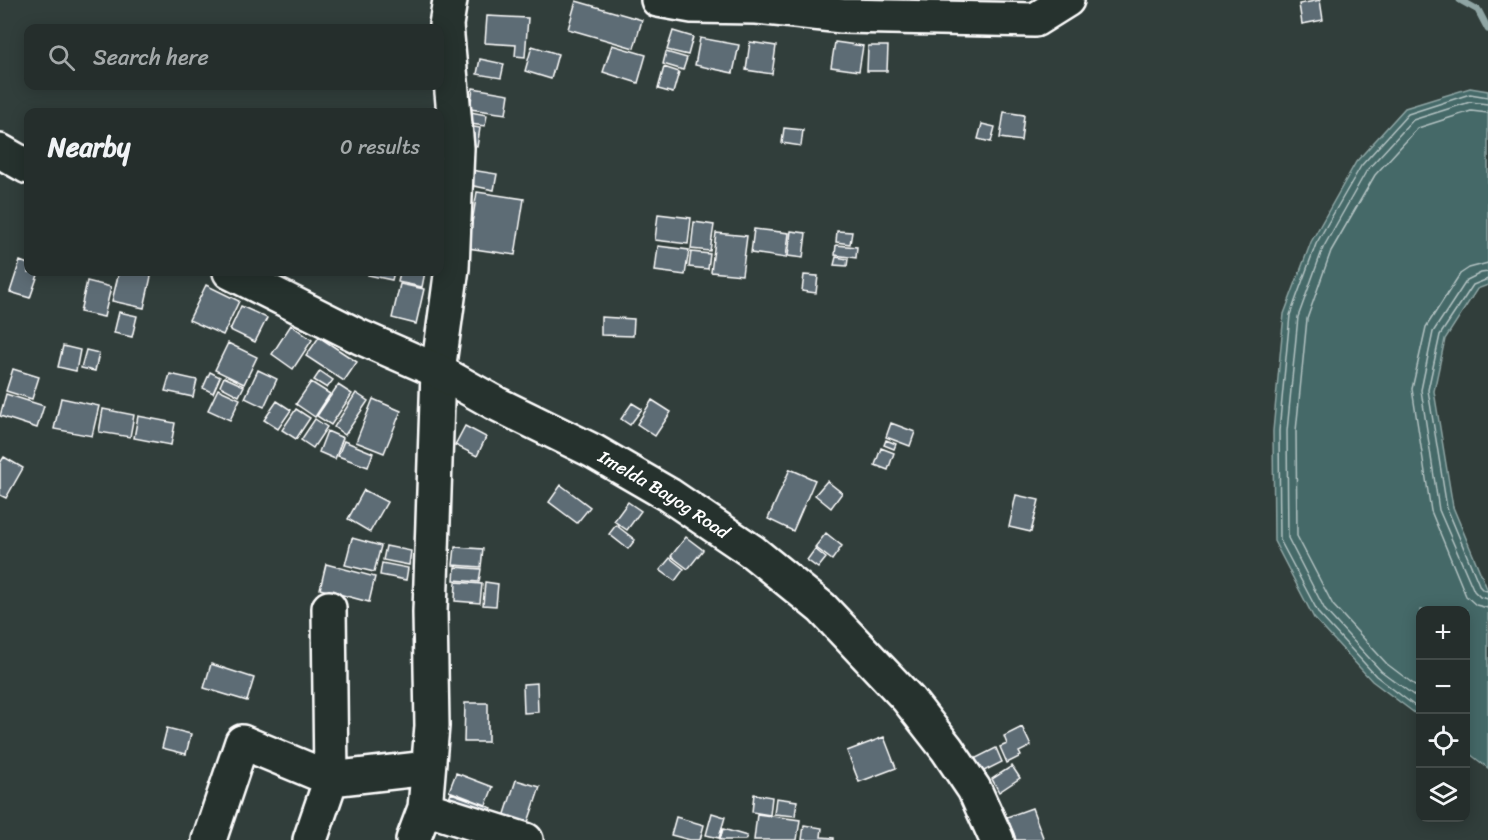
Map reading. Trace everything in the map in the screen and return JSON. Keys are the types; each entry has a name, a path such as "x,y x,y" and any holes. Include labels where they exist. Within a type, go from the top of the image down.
{"street":[{"path":"658,0 692,6 757,7 842,16 1035,21 1067,0"},
{"path":"413,840 425,808 432,726 430,612 438,371 452,268 458,148 446,25 453,2"},
{"path":"0,151 24,165"},
{"name":"Imelda Bayog Road","path":"238,276 360,337 438,371 495,403 593,451 669,495 753,552 822,608 908,699 975,789 997,840"},
{"path":"310,840 331,779 329,608"},
{"path":"209,840 242,741 331,779 428,768"},
{"path":"425,808 526,840"}],"water":[{"path":"1470,88 1488,91 1488,285 1477,289 1445,339 1434,391 1453,507 1488,591 1488,768 1470,754 1470,606 1416,606 1416,714 1372,681 1314,618 1274,541 1273,431 1284,314 1311,242 1356,162 1405,108"}],"building":[{"path":"1320,0 1323,20 1302,24 1299,4"},
{"path":"576,1 642,20 634,48 568,29"},
{"path":"487,16 528,18 525,57 515,56 516,45 485,43"},
{"path":"673,31 693,37 688,55 667,50"},
{"path":"700,38 739,45 733,73 695,65"},
{"path":"750,42 776,46 772,74 746,70"},
{"path":"835,42 863,46 859,71 831,67"},
{"path":"612,45 646,55 638,83 603,72"},
{"path":"532,46 558,54 551,79 525,71"},
{"path":"868,46 888,46 887,71 867,71"},
{"path":"666,52 687,58 683,70 663,64"},
{"path":"480,59 504,64 501,78 477,74"},
{"path":"664,67 679,72 673,93 658,89"},
{"path":"473,88 509,94 506,114 470,109"},
{"path":"465,111 487,115 485,126 463,123"},
{"path":"1004,112 1024,115 1021,141 1000,138"},
{"path":"982,124 995,127 991,142 978,139"},
{"path":"463,125 480,128 477,147 460,144"},
{"path":"784,128 803,130 801,146 782,143"},
{"path":"471,170 497,174 494,190 469,185"},
{"path":"477,192 524,199 515,255 468,248"},
{"path":"658,214 691,218 688,244 655,240"},
{"path":"694,222 714,225 710,251 691,249"},
{"path":"754,229 789,233 786,258 751,253"},
{"path":"791,231 806,233 803,258 788,256"},
{"path":"837,231 852,232 850,244 836,242"},
{"path":"716,233 747,236 742,275 711,272"},
{"path":"836,245 857,247 856,258 835,255"},
{"path":"658,246 689,250 685,275 655,271"},
{"path":"691,252 710,254 708,269 689,267"},
{"path":"836,257 848,259 847,266 834,265"},
{"path":"20,261 24,262 24,276 38,276 30,298 10,292"},
{"path":"804,275 818,276 816,293 802,291"},
{"path":"118,276 151,276 144,308 112,301"},
{"path":"373,276 393,276 392,280"},
{"path":"399,276 424,276 422,287 398,282"},
{"path":"87,281 111,287 104,317 80,312"},
{"path":"400,284 424,289 416,324 392,318"},
{"path":"206,285 239,301 223,335 189,320"},
{"path":"241,306 267,318 255,342 230,330"},
{"path":"119,312 137,316 132,337 114,333"},
{"path":"601,317 634,319 633,336 601,335"},
{"path":"291,325 312,340 293,369 272,354"},
{"path":"319,337 357,362 344,381 306,356"},
{"path":"228,343 257,357 244,384 215,370"},
{"path":"63,346 80,350 76,371 58,367"},
{"path":"86,350 99,353 95,371 81,368"},
{"path":"13,369 39,377 32,399 6,391"},
{"path":"258,370 277,379 264,407 245,398"},
{"path":"320,371 333,380 327,388 314,380"},
{"path":"210,372 220,377 213,393 203,388"},
{"path":"170,374 197,380 193,397 165,391"},
{"path":"224,377 244,386 239,396 220,386"},
{"path":"311,382 330,394 315,417 296,404"},
{"path":"338,385 352,394 331,425 317,416"},
{"path":"218,389 240,399 230,420 208,410"},
{"path":"356,393 368,401 345,435 334,427"},
{"path":"6,394 44,406 37,428 0,416"},
{"path":"61,398 99,406 92,436 54,429"},
{"path":"373,399 401,411 384,453 356,442"},
{"path":"652,400 671,412 655,436 637,424"},
{"path":"277,401 291,410 278,429 264,420"},
{"path":"632,403 642,409 630,425 621,419"},
{"path":"103,409 134,415 130,437 99,432"},
{"path":"296,409 310,418 296,439 282,430"},
{"path":"138,416 175,423 171,445 134,438"},
{"path":"315,419 327,427 313,448 301,440"},
{"path":"891,423 915,432 910,446 886,437"},
{"path":"465,426 486,437 477,456 455,445"},
{"path":"327,431 343,438 335,459 319,452"},
{"path":"886,440 896,444 894,449 884,445"},
{"path":"344,441 373,453 368,467 338,456"},
{"path":"881,448 894,453 888,470 875,465"},
{"path":"4,457 23,468 6,498 0,495 0,463"},
{"path":"790,469 815,480 793,531 768,519"},
{"path":"827,481 842,493 831,508 815,495"},
{"path":"561,485 590,507 577,523 549,502"},
{"path":"364,490 387,502 370,532 348,519"},
{"path":"1016,495 1039,500 1031,532 1009,527"},
{"path":"628,502 641,511 627,530 614,521"},
{"path":"616,525 635,540 628,549 609,534"},
{"path":"826,533 842,546 832,560 815,547"},
{"path":"686,537 703,550 688,569 671,556"},
{"path":"352,538 381,546 374,572 345,565"},
{"path":"386,546 411,551 409,565 383,560"},
{"path":"455,547 483,549 481,567 453,565"},
{"path":"815,549 826,558 818,568 807,560"},
{"path":"670,558 684,569 675,581 660,570"},
{"path":"382,563 408,568 406,580 380,575"},
{"path":"326,564 375,577 369,602 320,589"},
{"path":"455,567 481,569 479,582 454,580"},
{"path":"456,582 482,584 480,603 455,601"},
{"path":"485,582 498,584 496,606 483,605"},
{"path":"211,664 254,678 247,701 204,688"},
{"path":"537,683 538,712 524,713 523,684"},
{"path":"465,703 488,703 488,742 464,742"},
{"path":"1022,727 1031,746 1019,752 1021,756 1007,763 1000,747 1007,744 1004,736"},
{"path":"167,728 191,734 186,754 162,748"},
{"path":"884,737 896,768 859,782 847,751"},
{"path":"996,748 1002,762 976,775 970,761"},
{"path":"1012,766 1020,778 999,792 992,779"},
{"path":"456,773 493,787 486,805 449,791"},
{"path":"516,780 540,787 526,828 503,820"},
{"path":"451,793 492,808 489,817 448,802"},
{"path":"754,794 772,797 770,815 752,812"},
{"path":"776,798 797,801 795,816 774,814"},
{"path":"1032,808 1044,840 1016,840 1007,817"},
{"path":"712,813 725,817 719,838 706,835"},
{"path":"757,814 800,820 797,840 754,840"},
{"path":"676,817 704,825 700,840 671,835"},
{"path":"804,825 822,828 821,837 834,838 834,840 802,840"},
{"path":"723,829 747,836 745,840 720,840"}],"waterway":[{"path":"1460,0 1478,10 1488,29"}]}
